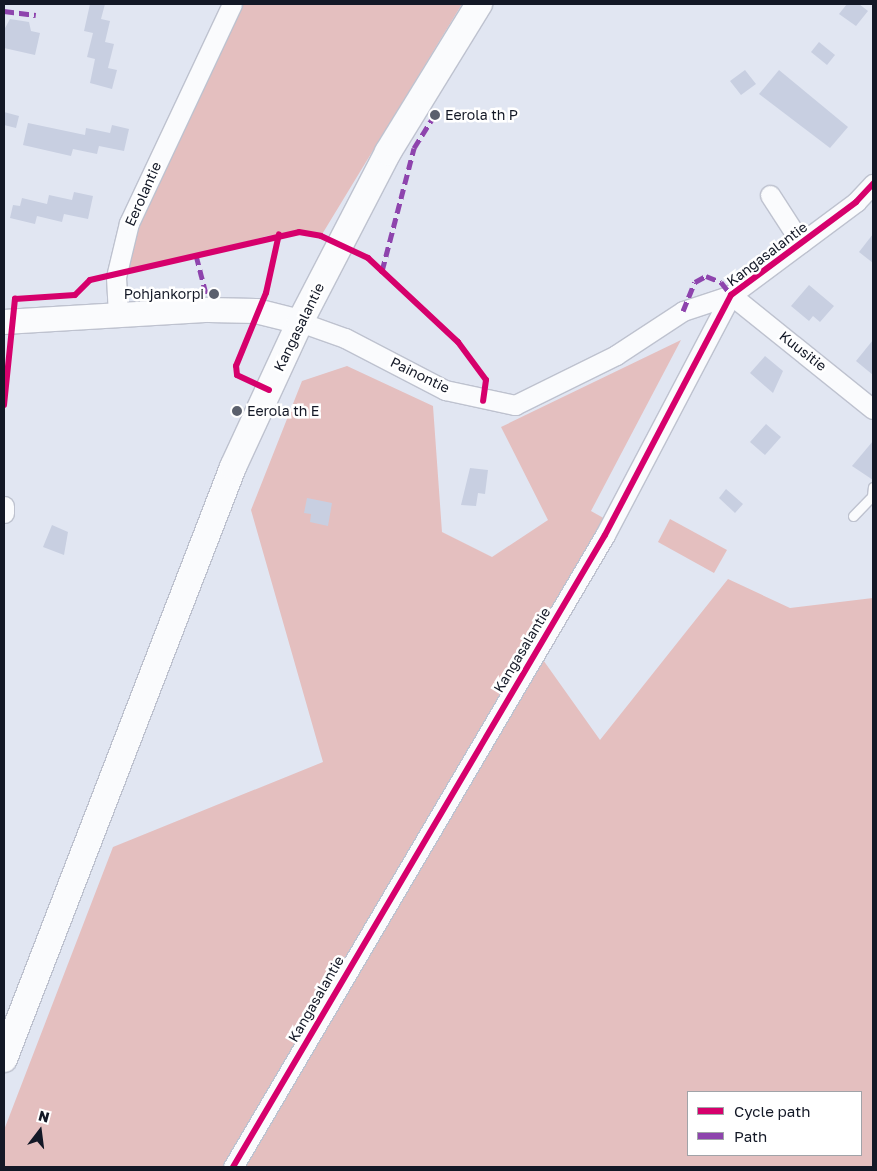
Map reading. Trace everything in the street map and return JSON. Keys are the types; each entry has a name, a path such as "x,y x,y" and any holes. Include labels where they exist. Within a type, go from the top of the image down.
{"main road":[{"name":"Kangasalantie","path":"4,1058 233,467 300,322 388,152 479,4"}],"street":[{"name":"Eerolantie","path":"118,315 116,277 129,223 232,4"},
{"name":"Kangasalantie","path":"233,1167 605,536 732,295 801,243 873,184"},
{"path":"770,196 801,243"},
{"name":"Painontie","path":"118,315 256,311 300,322 345,338 445,390 515,405 616,355 683,310 732,295"},
{"name":"Kuusitie","path":"732,295 873,409"},
{"path":"4,322 118,315"},
{"path":"4,506 4,513"}],"lane":[{"path":"853,516 872,496 873,487"}],"shaded area":[{"path":"232,4 462,4 321,236 299,232 267,236 116,277"},
{"path":"681,340 591,511 607,520 235,1167 4,1167 4,1130 113,847 323,762 251,510 302,381 347,366 433,406 442,532 492,557 548,520 501,427"},
{"path":"670,519 727,550 714,573 658,542"},
{"path":"728,579 790,608 873,598 873,1167 237,1167 536,650 600,740"}],"building":[{"path":"90,4 105,4 101,19 110,21 105,42 114,44 108,68 117,70 112,89 90,83 95,59 87,57 93,33 84,31"},
{"path":"847,4 859,4 868,11 856,26 839,14"},
{"path":"10,19 29,22 31,31 40,33 35,55 4,48 4,30"},
{"path":"819,42 835,55 827,65 811,52"},
{"path":"745,70 756,84 741,95 730,81"},
{"path":"779,70 848,127 830,148 759,94"},
{"path":"4,112 19,116 16,128 4,125"},
{"path":"28,123 85,135 86,128 110,133 112,125 129,129 124,151 99,146 97,154 73,149 71,156 23,145"},
{"path":"74,192 93,196 88,219 64,214 62,222 37,216 35,224 10,218 13,205 20,206 22,198 47,204 49,195 72,200"},
{"path":"873,234 873,263 859,252"},
{"path":"809,285 834,306 820,322 813,316 809,321 791,306"},
{"path":"873,340 873,375 856,361"},
{"path":"765,356 783,371 773,393 750,373"},
{"path":"766,424 781,437 765,455 750,442"},
{"path":"873,441 873,480 852,466"},
{"path":"470,468 488,470 485,494 478,493 476,506 461,505"},
{"path":"726,489 743,504 735,513 719,498"},
{"path":"307,498 332,503 328,526 310,522 311,514 304,513"},
{"path":"52,525 68,532 64,555 43,547"}],"marked path":[{"path":"4,11 36,15"},
{"path":"382,271 414,148 435,115"},
{"path":"196,255 206,294"},
{"path":"683,311 695,282 706,276 721,282 731,295"}],"cycle path":[{"path":"233,1167 605,535 731,295 856,202 873,184"},
{"path":"4,405 15,299 75,295 90,280 299,232 321,236 368,258 458,342 486,380 483,401"},
{"path":"269,390 237,375 236,366 266,293 279,234"}],"place":[{"name":"Eerola th P","path":"435,115"},
{"name":"Pohjankorpi","path":"214,294"},
{"name":"Eerola th E","path":"237,411"}]}
